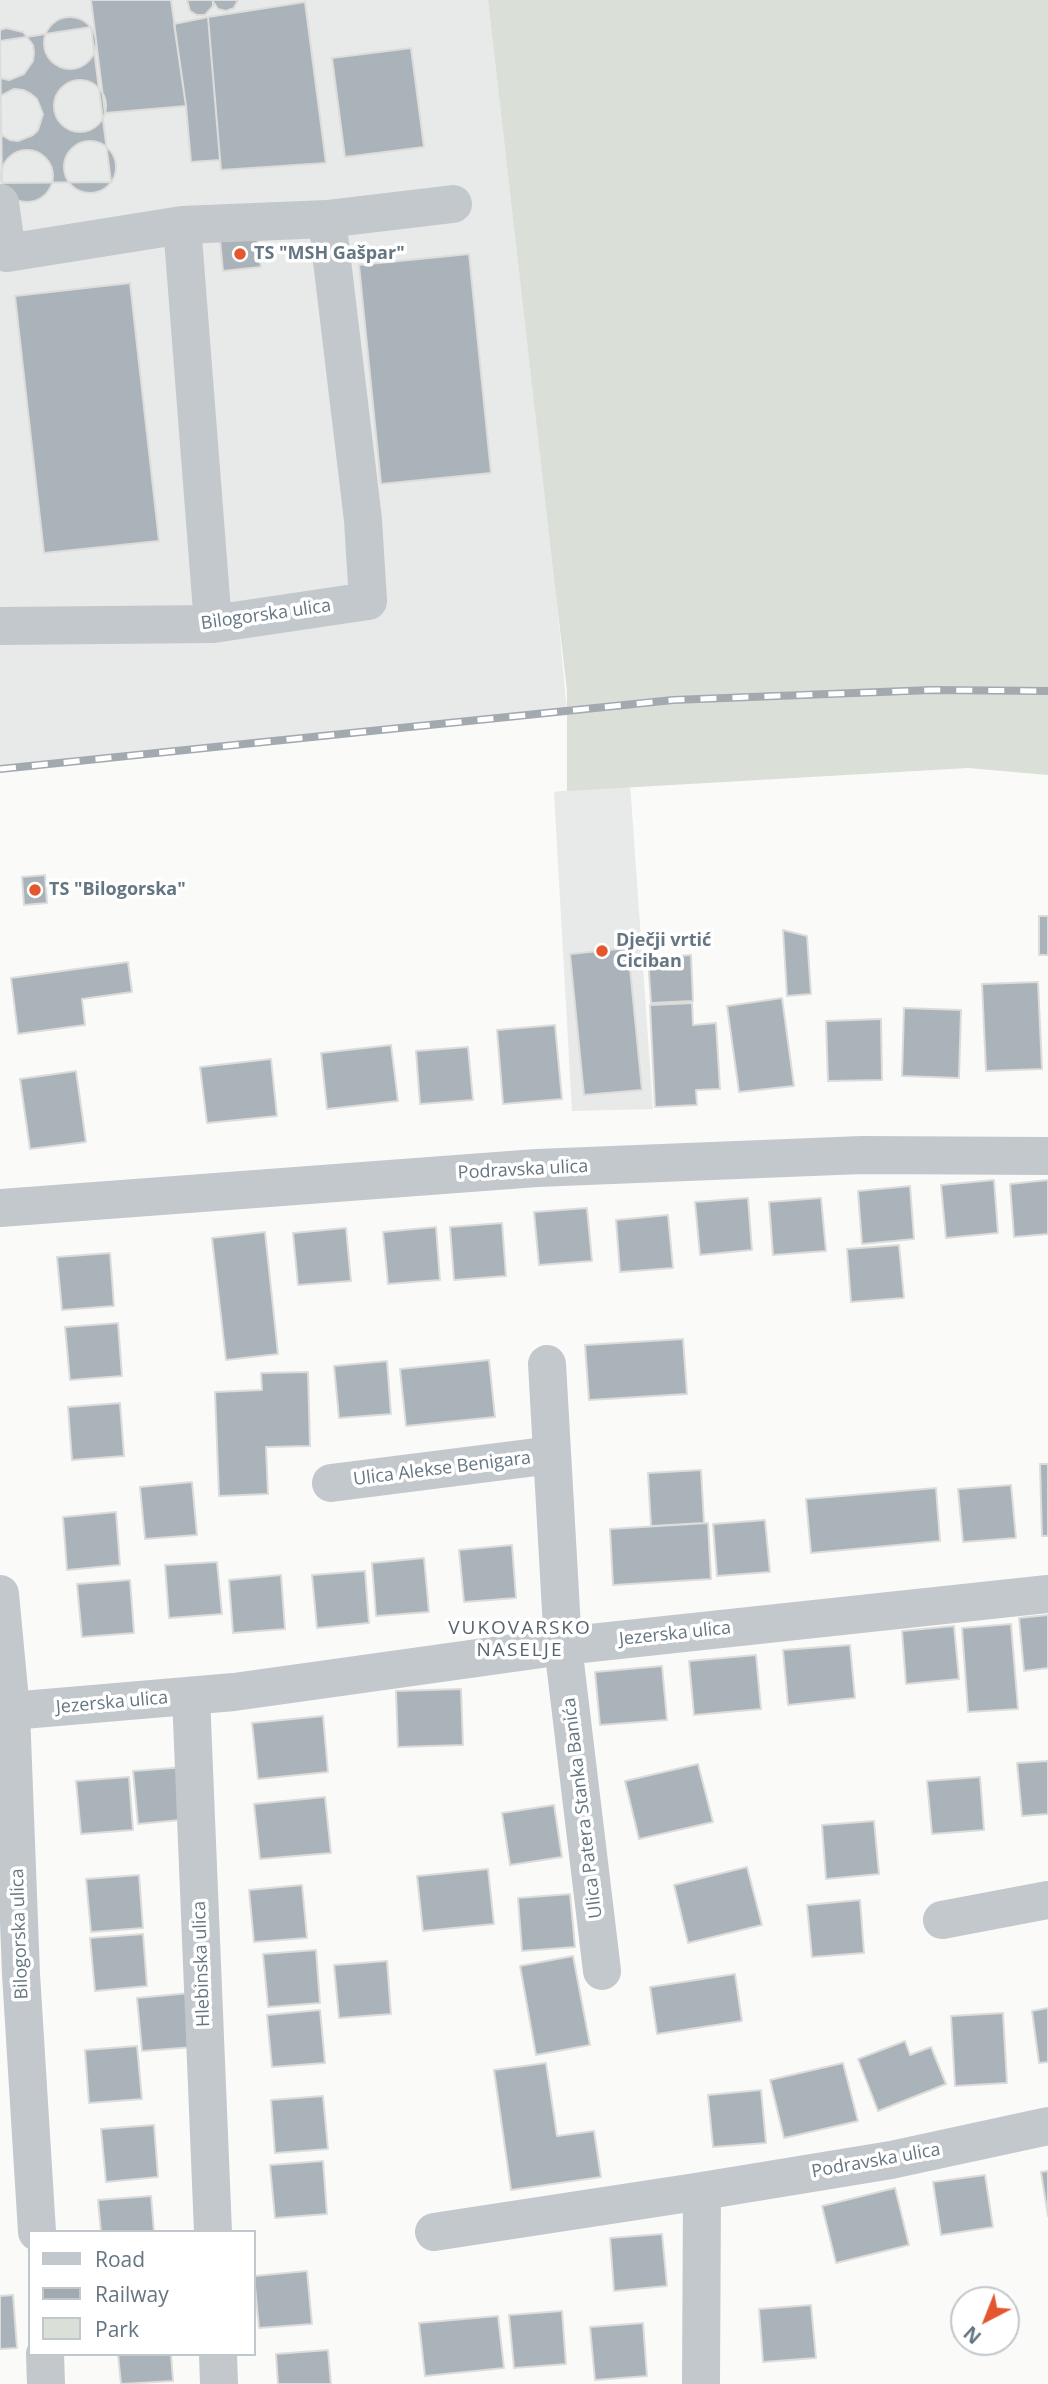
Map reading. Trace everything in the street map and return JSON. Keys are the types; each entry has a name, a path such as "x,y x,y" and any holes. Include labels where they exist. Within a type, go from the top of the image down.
{"street":[{"path":"0,203 7,253 183,225 327,219 453,204"},
{"name":"Bilogorska ulica","path":"0,626 213,624 368,601 363,520 327,219"},
{"path":"183,225 213,624"},
{"name":"Podravska ulica","path":"0,1208 537,1168 862,1155 1048,1156"},
{"name":"Ulica Alekse Benigara","path":"547,1364 563,1646"},
{"name":"Ulica Alekse Benigara","path":"331,1483 552,1455"},
{"name":"Bilogorska ulica","path":"0,1594 11,1712 10,1975 37,2230"},
{"name":"Jezerska ulica","path":"11,1712 234,1692 563,1646 1048,1594"},
{"name":"Ulica Patera Stanka Banića","path":"563,1646 602,1971"},
{"name":"Hlebinska ulica","path":"191,1696 213,2230"},
{"path":"942,1920 1048,1899"},
{"name":"Podravska ulica","path":"434,2232 891,2160 1048,2126"},
{"path":"701,2384 702,2191"},
{"path":"45,2356 46,2384"},
{"path":"218,2356 219,2384"}],"shaded area":[{"path":"0,0 488,0 555,581 567,711 0,769"},
{"name":"Dječji vrtić Ciciban","path":"630,783 653,1109 572,1111 554,792"}],"green space":[{"path":"488,0 1048,0 1048,775 968,768 567,791 567,691"}],"building":[{"path":"91,0 171,0 186,106 105,113"},
{"path":"187,0 213,0 213,6 205,15 197,15 190,11"},
{"path":"212,0 238,0 234,8 226,11 218,9"},
{"path":"305,2 326,163 221,170 208,17"},
{"path":"70,17 80,19 88,25 94,33 94,53 88,61 80,67 70,69 60,67 52,61 46,53 44,43 46,33 52,25 60,19"},
{"path":"208,17 220,160 191,162 174,24"},
{"path":"91,27 111,182 2,183 0,41"},
{"path":"6,28 23,32 33,45 34,53 33,61 24,74 9,80 0,78 0,30"},
{"path":"411,48 424,147 345,157 332,58"},
{"path":"80,80 90,82 98,88 104,96 104,116 98,124 90,130 80,132 70,130 62,124 56,116 54,106 56,96 62,88 70,82"},
{"path":"14,89 23,90 37,99 43,114 38,130 18,141 0,134 0,96"},
{"path":"90,141 100,143 108,149 114,157 114,177 108,185 100,191 90,193 80,191 72,185 66,177 64,167 66,157 72,149 80,143"},
{"path":"27,150 37,152 45,158 51,166 51,186 45,194 37,200 27,202 17,200 9,194 3,186 1,176 3,166 9,158 17,152"},
{"name":"TS \"MSH Gašpar\"","path":"257,236 261,267 223,271 220,240"},
{"path":"469,254 491,473 381,484 359,265"},
{"path":"130,283 159,541 44,553 15,296"},
{"name":"TS \"Bilogorska\"","path":"45,875 47,903 24,905 22,877"},
{"path":"1039,916 1048,916 1048,955 1039,955"},
{"path":"783,930 807,936 811,994 787,996"},
{"path":"628,948 642,1090 584,1095 570,954"},
{"path":"691,955 693,1001 651,1003 648,958"},
{"path":"128,962 132,992 82,999 85,1025 18,1034 11,978"},
{"path":"1038,982 1042,1069 986,1071 982,984"},
{"path":"782,998 794,1086 739,1092 727,1006"},
{"path":"692,1003 693,1025 716,1023 720,1089 696,1090 697,1105 655,1107 650,1005"},
{"path":"904,1008 961,1010 959,1078 902,1076"},
{"path":"881,1019 882,1080 828,1081 826,1021"},
{"path":"555,1025 562,1099 503,1104 497,1030"},
{"path":"391,1045 398,1101 327,1109 321,1053"},
{"path":"468,1047 473,1100 420,1104 416,1051"},
{"path":"271,1059 277,1116 207,1123 200,1067"},
{"path":"76,1071 86,1142 30,1149 20,1079"},
{"path":"994,1180 998,1233 946,1238 941,1185"},
{"path":"1048,1180 1048,1234 1014,1237 1010,1184"},
{"path":"910,1186 914,1239 862,1244 858,1191"},
{"path":"748,1198 752,1250 700,1255 695,1202"},
{"path":"821,1198 826,1251 773,1255 769,1202"},
{"path":"587,1208 592,1261 539,1265 534,1212"},
{"path":"668,1215 673,1268 620,1272 616,1220"},
{"path":"502,1223 506,1276 454,1280 450,1227"},
{"path":"436,1227 440,1280 388,1284 383,1232"},
{"path":"346,1228 351,1281 298,1285 293,1233"},
{"path":"265,1232 278,1354 226,1360 212,1238"},
{"path":"899,1245 904,1298 851,1302 847,1249"},
{"path":"110,1253 114,1306 62,1310 57,1257"},
{"path":"118,1323 122,1376 70,1380 65,1327"},
{"path":"683,1339 687,1394 589,1400 585,1345"},
{"path":"489,1360 495,1417 406,1426 400,1369"},
{"path":"387,1361 391,1414 339,1418 334,1366"},
{"path":"308,1372 310,1446 266,1447 268,1494 219,1496 215,1392 262,1390 261,1373"},
{"path":"120,1403 124,1456 72,1460 68,1407"},
{"path":"1040,1464 1048,1464 1048,1536 1042,1536"},
{"path":"701,1470 704,1523 651,1526 648,1473"},
{"path":"192,1482 197,1535 145,1539 140,1487"},
{"path":"1011,1485 1016,1538 963,1542 958,1489"},
{"path":"936,1488 940,1541 811,1553 806,1499"},
{"path":"116,1512 120,1565 67,1570 63,1517"},
{"path":"765,1520 770,1572 717,1576 713,1524"},
{"path":"708,1523 711,1579 613,1585 610,1529"},
{"path":"512,1545 516,1598 464,1602 459,1550"},
{"path":"424,1558 429,1612 376,1616 372,1563"},
{"path":"217,1562 222,1614 169,1618 165,1565"},
{"path":"365,1571 369,1623 317,1628 312,1575"},
{"path":"281,1575 285,1629 233,1633 229,1580"},
{"path":"130,1580 134,1633 82,1637 77,1584"},
{"path":"1048,1615 1048,1668 1024,1671 1019,1618"},
{"path":"1011,1624 1018,1709 968,1712 962,1628"},
{"path":"954,1626 959,1679 906,1684 902,1631"},
{"path":"850,1645 855,1698 788,1705 783,1650"},
{"path":"756,1655 761,1709 694,1715 689,1661"},
{"path":"662,1666 667,1720 600,1725 595,1672"},
{"path":"461,1689 463,1745 398,1747 396,1691"},
{"path":"323,1716 328,1772 258,1779 252,1723"},
{"path":"1048,1761 1048,1814 1022,1816 1017,1763"},
{"path":"698,1764 713,1822 639,1839 625,1781"},
{"path":"186,1767 190,1819 138,1824 133,1771"},
{"path":"129,1777 133,1830 81,1834 76,1781"},
{"path":"980,1777 984,1830 932,1834 927,1781"},
{"path":"325,1797 331,1853 260,1859 254,1804"},
{"path":"554,1805 562,1857 510,1865 502,1813"},
{"path":"874,1821 879,1874 826,1879 822,1825"},
{"path":"747,1867 762,1925 688,1943 674,1885"},
{"path":"488,1869 494,1924 423,1931 417,1876"},
{"path":"139,1875 143,1928 91,1932 86,1879"},
{"path":"302,1885 307,1938 254,1942 249,1890"},
{"path":"570,1894 575,1947 522,1951 518,1898"},
{"path":"860,1900 864,1953 812,1957 807,1905"},
{"path":"143,1934 147,1986 95,1991 90,1938"},
{"path":"316,1950 320,2003 268,2007 263,1954"},
{"path":"573,1956 590,2045 536,2055 520,1966"},
{"path":"387,1961 391,2014 339,2018 334,1965"},
{"path":"735,1974 742,2021 657,2034 650,1987"},
{"path":"190,1993 194,2047 142,2051 137,1998"},
{"path":"1048,2008 1048,2062 1039,2063 1032,2011"},
{"path":"320,2010 325,2063 272,2067 267,2015"},
{"path":"1003,2013 1007,2083 955,2086 951,2016"},
{"path":"905,2041 910,2055 931,2047 946,2084 878,2111 858,2059"},
{"path":"137,2046 142,2099 89,2103 85,2050"},
{"path":"546,2063 557,2136 594,2131 601,2177 511,2190 494,2070"},
{"path":"843,2063 858,2121 784,2138 770,2080"},
{"path":"761,2090 766,2143 713,2147 708,2095"},
{"path":"323,2096 328,2149 275,2153 271,2100"},
{"path":"154,2125 158,2177 106,2182 101,2129"},
{"path":"323,2161 327,2214 275,2218 270,2165"},
{"path":"1048,2171 1048,2216 1041,2172"},
{"path":"985,2175 993,2227 941,2235 933,2182"},
{"path":"895,2188 909,2245 836,2263 822,2206"},
{"path":"151,2196 154,2230 101,2230 98,2200"},
{"path":"662,2234 667,2286 614,2291 610,2238"},
{"path":"307,2271 312,2324 259,2328 256,2276"},
{"path":"13,2295 17,2348 0,2349 0,2296"},
{"path":"811,2305 816,2358 763,2362 759,2309"},
{"path":"562,2311 566,2364 514,2368 509,2315"},
{"path":"498,2316 504,2368 425,2376 419,2323"},
{"path":"643,2323 647,2376 595,2380 590,2327"},
{"path":"328,2350 331,2384 278,2384 276,2354"},
{"path":"118,2356 171,2356 173,2381 121,2384"}],"railway":[{"path":"0,769 673,700 932,690 1048,691"}],"place":[{"name":"TS \"MSH Gašpar\"","path":"240,254"},
{"name":"TS \"Bilogorska\"","path":"35,890"},
{"name":"Dječji vrtić Ciciban","path":"602,951"}],"district":[{"name":"VUKOVARSKO NASELJE","path":"520,1640"}]}
